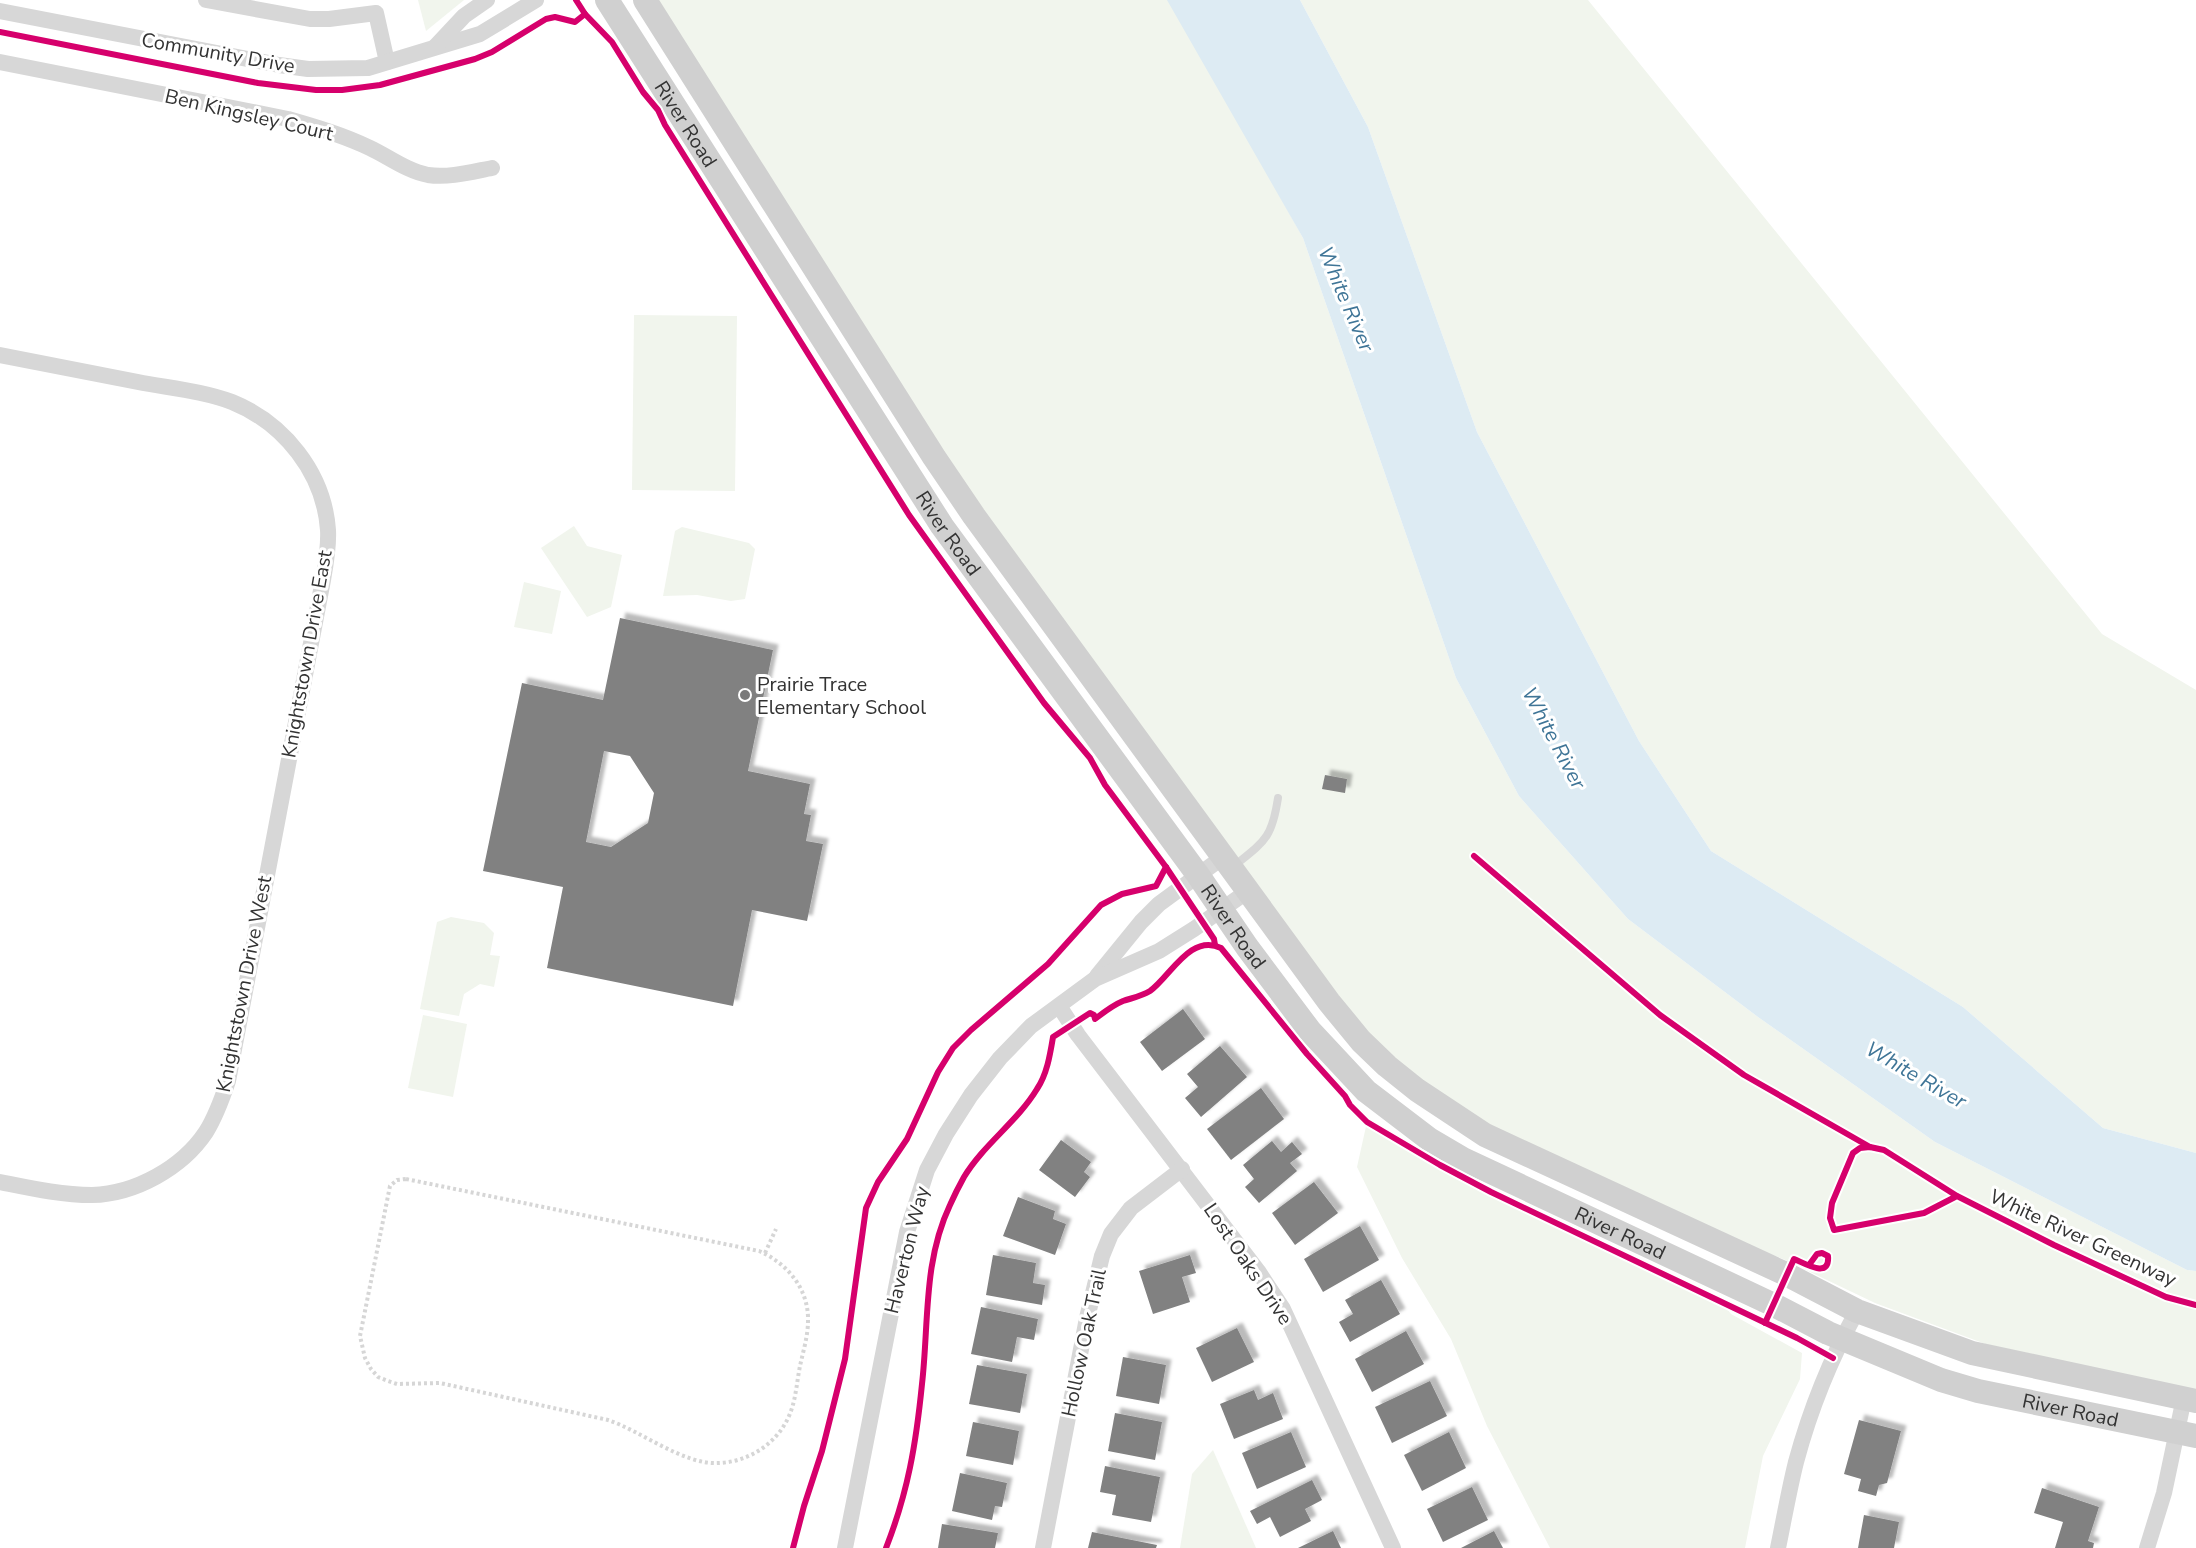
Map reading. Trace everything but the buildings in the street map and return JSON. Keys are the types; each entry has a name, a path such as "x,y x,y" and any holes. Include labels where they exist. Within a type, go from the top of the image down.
{"main road":[{"name":"River Road","path":"607,0 942,526 1310,1031 1365,1091 1429,1139 1462,1159 1769,1302 1842,1339 1941,1380 1978,1390 2187,1434"},
{"name":"River Road","path":"645,0 934,457 974,516 1329,1002 1361,1041 1417,1090 1485,1135 1777,1270 1857,1311 1972,1353 2190,1400"}],"street":[{"path":"206,0 310,18 328,19 376,13 387,62"},
{"name":"Community Drive","path":"435,46 464,16 487,0"},
{"name":"Community Drive","path":"0,11 308,69 368,68 480,34 536,0"},
{"name":"Ben Kingsley Court","path":"0,62 288,119 347,138 402,165 429,175 448,176 492,168"},
{"name":"Knightstown Drive East","path":"0,355 231,402 248,410 277,430 301,454 312,473 321,497 328,529 327,556 276,821"},
{"name":"Knightstown Drive West","path":"0,1182 72,1194 95,1195 118,1191 137,1185 174,1166 190,1152 206,1132 218,1109 228,1081 276,821"},
{"name":"Haverton Way","path":"1095,979 1141,922 1160,904 1198,875 1227,863"},
{"name":"Haverton Way","path":"845,1548 907,1232 927,1170 946,1134 971,1095 1000,1058 1031,1026 1095,979 1159,951 1248,891"},
{"name":"Lost Oaks Drive","path":"1059,1006 1078,1035 1182,1168 1258,1271 1283,1309 1393,1548"},
{"name":"Hollow Oak Trail","path":"1043,1548 1087,1318 1102,1256 1111,1234 1131,1208 1182,1168"},
{"path":"1778,1548 1804,1435 1842,1339 1857,1311"},
{"path":"2147,1548 2164,1493 2187,1434 2190,1400"}],"lane":[{"path":"1227,863 1262,843 1274,823 1278,798"}],"path":[{"path":"406,1179 765,1253 790,1272 802,1290 808,1321 791,1410 785,1423 777,1436 758,1452 731,1462 705,1463 693,1460 623,1425 608,1420 440,1383 397,1384 388,1382 378,1377 371,1368 361,1345 362,1323 388,1194 390,1186 397,1180 406,1179"},
{"path":"765,1253 776,1229"}],"shaded area":[{"path":"418,0 464,0 426,31"},
{"path":"644,0 1171,0 1303,238 1456,678 1519,796 1628,919 1758,1017 1935,1142 2187,1270 2196,1271 2196,1401 2058,1371 1875,1303 1783,1259 1557,1170 1387,1066 1073,652"},
{"path":"1300,0 1588,0 2102,634 2196,690 2196,1153 2103,1128 1963,1007 1711,851 1639,741 1477,432 1368,127"},
{"path":"634,315 737,316 735,491 632,490"},
{"path":"574,526 587,546 622,555 611,607 587,617 541,548"},
{"path":"682,527 749,543 755,549 745,599 731,601 697,595 663,596 675,531"},
{"path":"524,582 561,591 552,634 514,627"},
{"path":"451,917 484,923 494,933 490,955 500,956 494,987 480,984 464,994 459,1016 420,1009 437,922"},
{"path":"423,1015 467,1024 453,1097 408,1088"},
{"path":"1367,1122 1465,1178 1722,1302 1731,1314 1802,1353 1800,1379 1763,1456 1745,1548 1550,1548 1487,1426 1451,1339 1402,1258 1357,1167"},
{"path":"1213,1450 1256,1548 1180,1548 1192,1474"}],"water":[{"name":"White River","path":"1167,0 1300,0 1368,127 1477,432 1639,741 1711,851 1963,1007 2103,1128 2196,1153 2196,1271 2187,1270 1935,1142 1758,1017 1628,919 1519,796 1456,678 1303,238"}],"cycle path":[{"path":"576,0 585,14 612,42 643,92 658,110 665,125 909,515 1044,703 1090,758 1105,785 1166,867 1214,939 1215,945"},
{"path":"0,32 258,83 316,90 342,90 380,85 475,59 492,52 546,19 555,17 575,22 585,14"},
{"path":"1474,856 1660,1015 1744,1075 1870,1147"},
{"path":"793,1548 822,1451 845,1359 866,1208 878,1182 907,1139 938,1072 953,1048 1048,964 1101,905 1122,894 1156,886 1166,867"},
{"path":"886,1548 900,1507 914,1447 922,1384 928,1293 935,1248 941,1227 960,1184 972,1165 1020,1112 1037,1089 1046,1071 1053,1037 1090,1013 1095,1019 1119,1003 1150,991 1181,959 1200,946 1210,945 1221,948 1307,1054 1367,1122 1491,1192 1797,1338 1833,1358"},
{"name":"White River Greenway","path":"1957,1196 1924,1213 1834,1230 1830,1218 1832,1203 1853,1153 1860,1148 1870,1147 1884,1150 1957,1196 2054,1245 2166,1297 2196,1305"},
{"path":"1765,1323 1794,1259 1816,1268 1821,1268 1828,1263 1828,1256 1822,1253 1817,1254 1809,1265"}],"place":[{"name":"Prairie Trace Elementary School","path":"745,695"}]}
